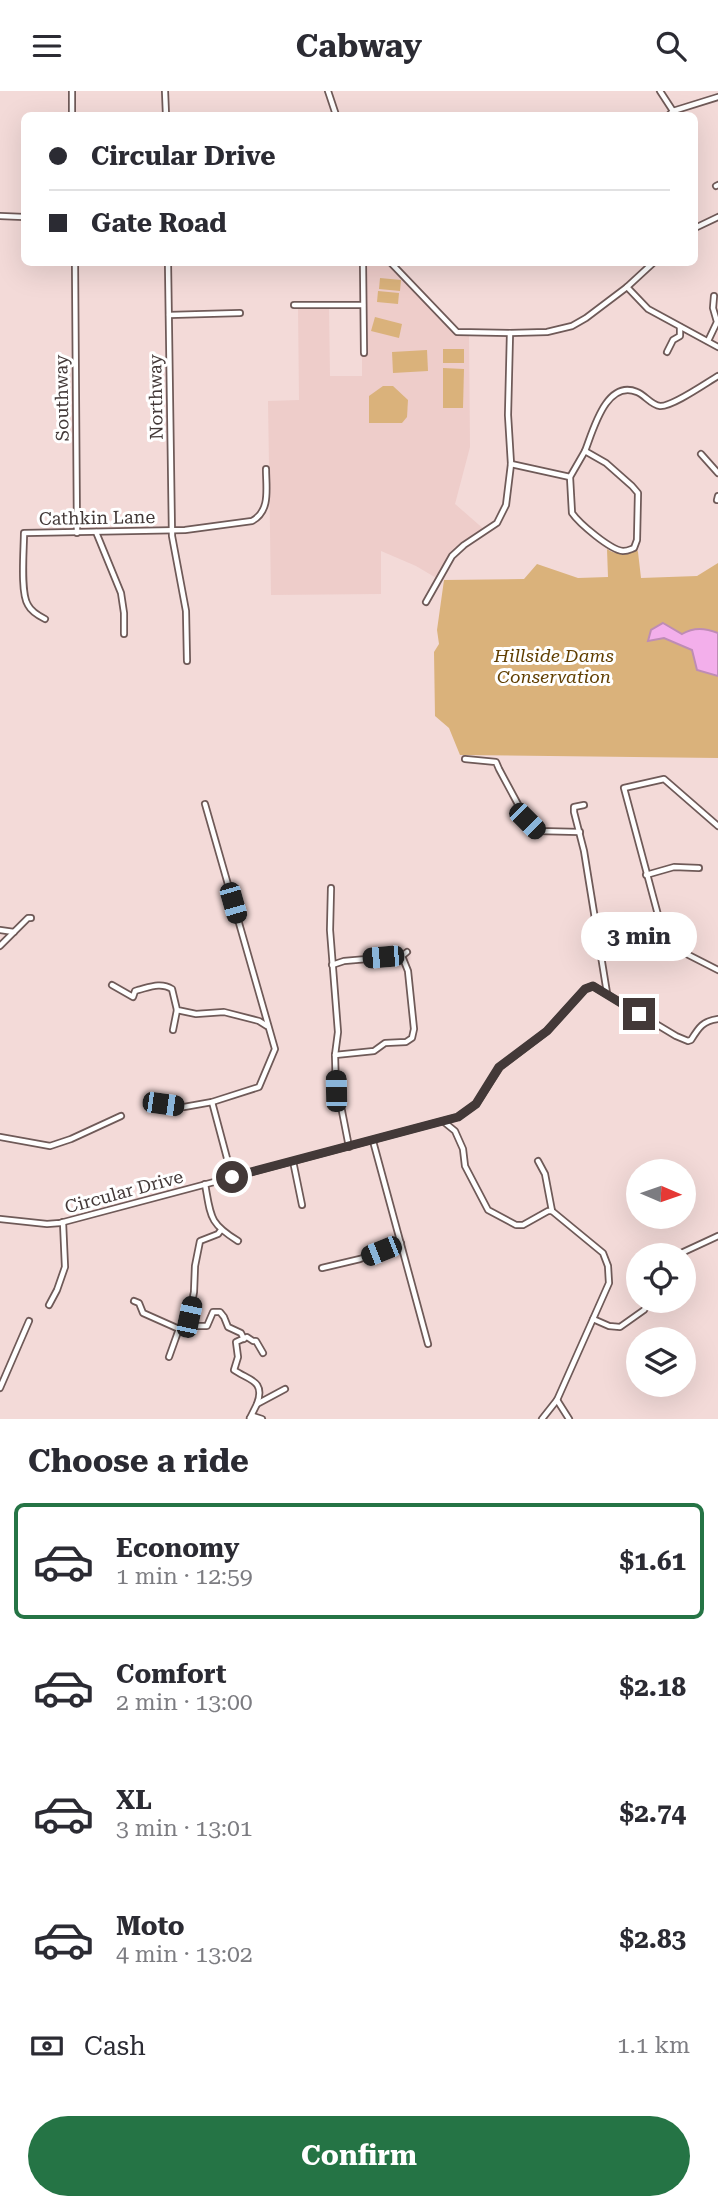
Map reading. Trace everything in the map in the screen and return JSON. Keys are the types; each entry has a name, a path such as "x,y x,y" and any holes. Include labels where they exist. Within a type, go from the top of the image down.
{"street":[{"path":"72,91 72,112"},
{"path":"165,91 166,112"},
{"path":"328,91 335,112"},
{"path":"660,91 670,112"},
{"path":"674,112 718,97"},
{"path":"0,216 21,216"},
{"path":"698,227 718,217"},
{"name":"Southway","path":"75,266 77,533"},
{"name":"Northway","path":"168,266 171,530 186,611 187,661"},
{"path":"363,266 364,353"},
{"path":"394,266 457,332 510,333 547,332 572,326 627,287 650,266"},
{"path":"627,287 648,309 718,347"},
{"path":"708,341 717,322 713,308 714,296"},
{"path":"294,305 363,305"},
{"path":"169,315 240,313"},
{"path":"667,352 673,340 680,336 680,327"},
{"path":"426,602 452,556 501,518 508,496 511,464 510,333"},
{"path":"585,451 606,463 636,489 636,545 627,551 615,549 575,517 571,506 570,477 585,451 603,407 612,396 628,390 638,392 654,404 665,405 718,376"},
{"path":"701,454 718,473"},
{"path":"511,464 570,477"},
{"name":"Cathkin Lane","path":"45,619 26,602 23,573 24,533 211,528 256,519 265,507 266,469"},
{"path":"96,533 121,593 124,633"},
{"path":"465,759 496,762 527,821 538,831 580,832"},
{"path":"718,826 664,779 626,786 624,794 665,941 718,970"},
{"path":"147,1104 184,1107 212,1103 258,1087 275,1049 205,804"},
{"path":"584,805 574,807 608,994 688,1041 707,1020 718,1019"},
{"path":"646,875 674,867 699,868"},
{"path":"331,888 330,930 338,1032 335,1055 336,1091 349,1147"},
{"path":"0,946 31,918"},
{"path":"0,930 15,932"},
{"path":"332,965 344,961 405,954 414,1030 412,1038 406,1042 385,1042 374,1051 335,1055"},
{"path":"111,985 133,997 138,990 166,985 172,989 177,1010 173,1030"},
{"name":"Circular Drive","path":"0,1219 47,1224 63,1222 458,1117 476,1104 499,1067 547,1031 585,989 593,986 608,994"},
{"path":"177,1010 196,1014 224,1012 268,1026"},
{"path":"212,1103 232,1177"},
{"path":"0,1137 50,1146 121,1116"},
{"path":"444,1122 455,1131 463,1149 465,1166 488,1210 516,1225 523,1225 552,1211"},
{"path":"373,1141 428,1344"},
{"path":"293,1161 302,1205"},
{"path":"538,1161 547,1180 552,1211 603,1253 607,1260 609,1286 557,1400 542,1419"},
{"path":"205,1184 212,1219 221,1230 238,1241"},
{"path":"49,1305 65,1267 63,1222"},
{"path":"169,1357 179,1329 189,1317 200,1241 218,1234 221,1230"},
{"path":"696,1246 718,1236"},
{"path":"322,1268 360,1259 401,1243"},
{"path":"134,1301 139,1303 143,1313 179,1329"},
{"path":"192,1303 197,1326 206,1326 213,1312 220,1312 228,1327 241,1333 244,1339"},
{"path":"593,1319 609,1326 620,1327 640,1313"},
{"path":"0,1388 29,1321"},
{"path":"250,1418 259,1398 259,1388 252,1379 234,1370 238,1357 236,1342 247,1337 253,1342 256,1341 263,1353"},
{"path":"257,1404 285,1389"},
{"path":"557,1400 569,1419"},
{"path":"250,1418 253,1416 262,1419"}],"shaded area":[{"path":"366,266 391,266 451,330 458,334 469,334 470,447 455,504 486,531 458,550 438,579 381,551 381,594 271,595 268,401 299,400 298,307 329,307 330,376 362,376 362,354 368,353"},
{"path":"663,623 682,634 700,629 718,633 718,676 697,670 692,650 664,638 648,641 651,630"}],"green space":[{"path":"380,278 401,280 400,291 379,289"},
{"path":"378,291 399,293 398,304 377,302"},
{"path":"375,317 402,324 399,338 371,331"},
{"path":"443,349 464,349 464,363 443,363"},
{"path":"427,350 428,371 393,373 392,352"},
{"path":"443,368 464,369 463,408 443,408"},
{"path":"383,386 393,386 408,400 407,417 402,423 369,423 369,396"},
{"name":"Hillside Dams Conservation","path":"636,547 641,578 697,576 718,563 718,758 460,755 449,728 435,716 434,652 439,644 437,630 444,580 524,579 537,564 578,578 608,577 607,549 622,553"}],"route":[{"path":"232,1177 458,1117 476,1104 499,1067 547,1031 585,989 593,986 639,1014"}]}
